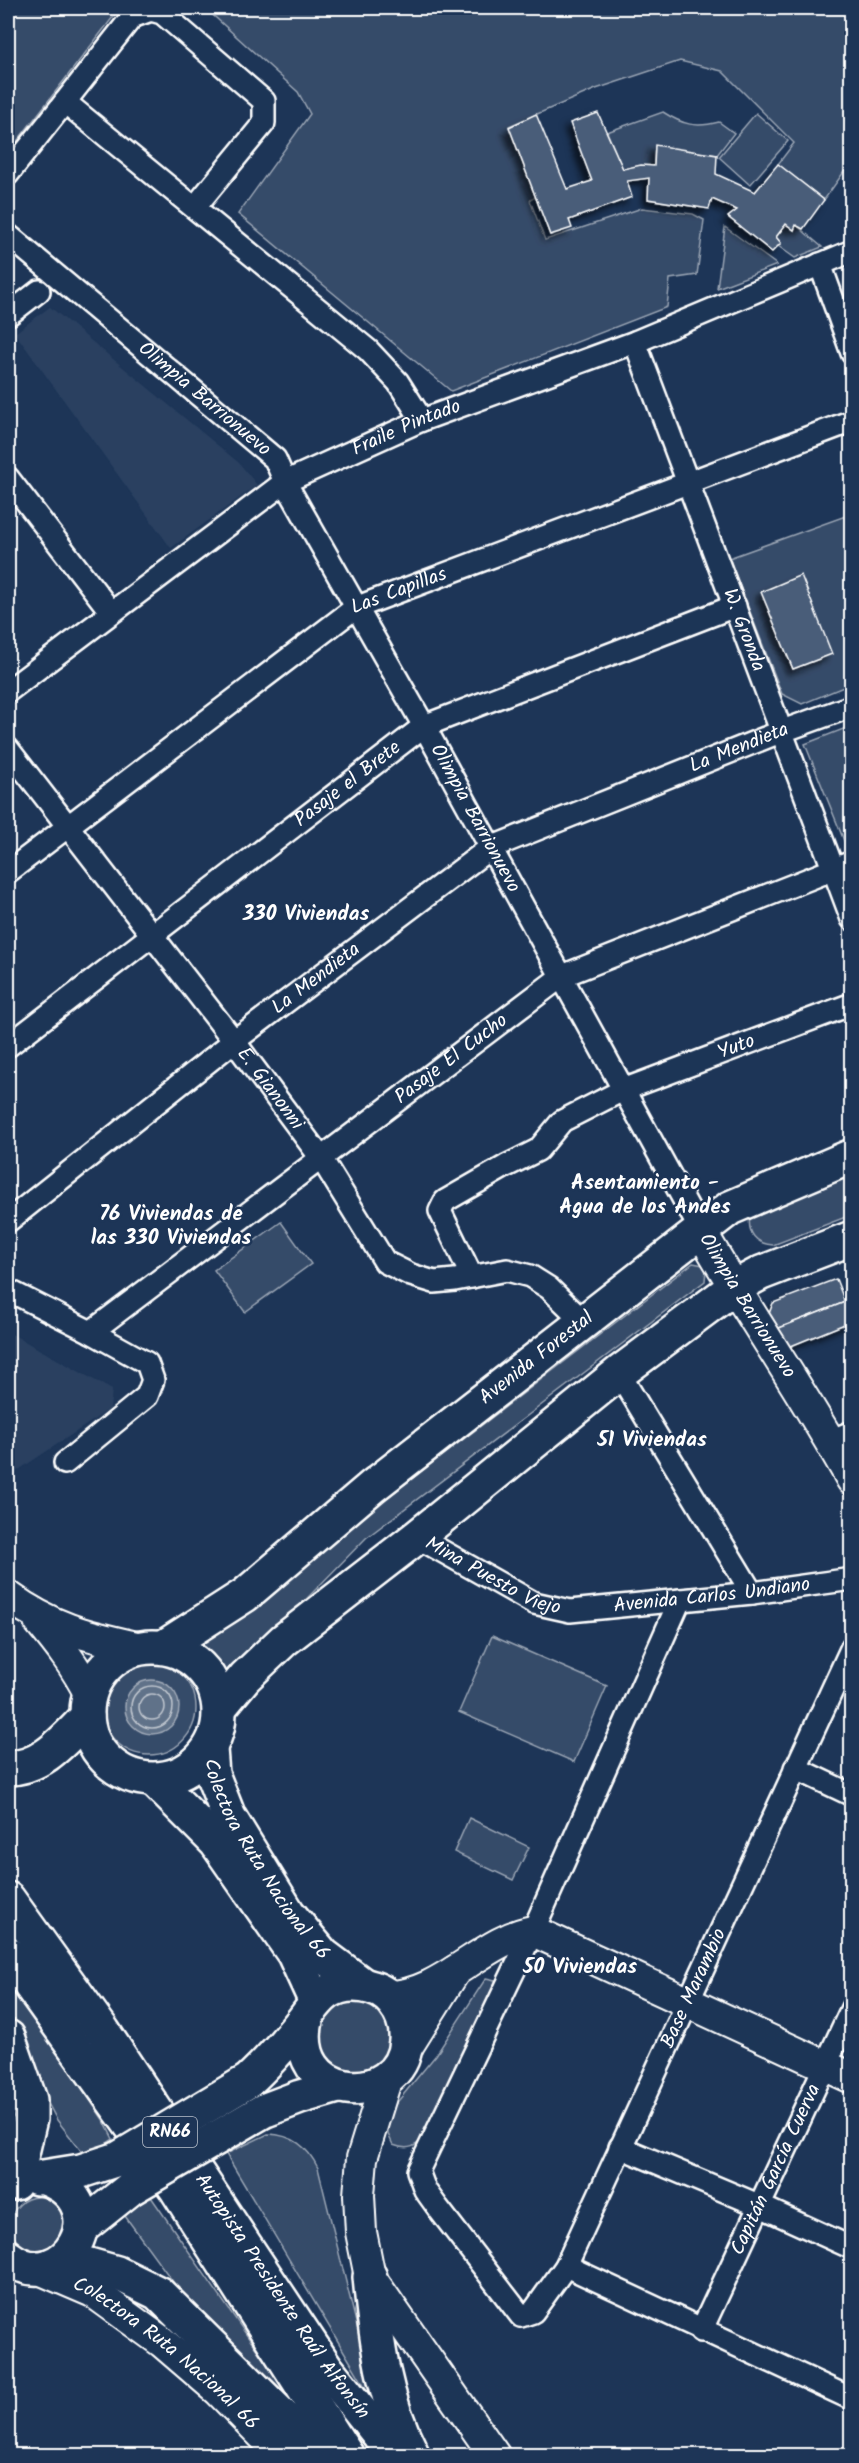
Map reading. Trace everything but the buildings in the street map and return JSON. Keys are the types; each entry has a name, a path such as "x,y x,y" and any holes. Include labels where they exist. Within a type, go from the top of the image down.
{"main road":[{"name":"Avenida Forestal","path":"153,1648 245,1595 373,1486 730,1208 852,1156"},
{"path":"220,1707 245,1677 284,1641 619,1374 733,1288 761,1273 852,1238"},
{"path":"153,1648 184,1654 202,1668 214,1686 220,1707 218,1729 210,1749 195,1766 175,1776 154,1780 132,1776 112,1766 98,1750 88,1730 88,1706 92,1687 104,1668 121,1655 153,1648"},
{"path":"8,1768 20,1768 41,1760 58,1747 88,1706"},
{"name":"Colectora Ruta Nacional 66","path":"210,1749 212,1774 229,1817 288,1913 323,1955 375,1990"},
{"name":"Colectora Ruta Nacional 66","path":"154,1780 216,1842 294,1954 311,2009"},
{"name":"Autopista Presidente Raúl Alfonsín","path":"8,1899 103,2031 327,2369 396,2456"},
{"name":"Autopista Presidente Raúl Alfonsín","path":"8,1954 177,2190 347,2456"},
{"path":"17,2183 81,2171 118,2158 248,2081 270,2060 311,2009 330,1991 346,1985 375,1990 402,2015 407,2032 406,2049 400,2061 387,2077 372,2085 355,2088 338,2086 323,2078 311,2065 304,2049 303,2033 311,2009"},
{"path":"8,2037 30,2100 30,2119 17,2183"},
{"path":"81,2228 131,2188 263,2111 338,2086"},
{"path":"17,2183 58,2183 70,2192 79,2205 81,2228 74,2248 27,2264"},
{"path":"27,2264 117,2273 158,2293 323,2456"},
{"path":"370,2277 380,2366 390,2399 413,2456"}],"street":[{"path":"8,174 132,17 151,10 162,13 264,101 264,123 195,207"},
{"path":"65,102 368,350 398,382 422,420"},
{"name":"Olimpia Barrionuevo","path":"8,235 275,459 285,482 424,726 733,1288 841,1437 852,1480"},
{"name":"Fraile Pintado","path":"8,691 285,482 422,420 635,342 852,251"},
{"path":"820,264 852,353"},
{"path":"8,315 39,291"},
{"name":"W. Gronda","path":"635,342 852,919"},
{"name":"Las Capillas","path":"8,872 355,608 852,421"},
{"path":"8,477 111,612"},
{"name":"Pasaje el Brete","path":"8,1046 424,726 735,606"},
{"name":"La Mendieta","path":"8,1221 234,1041 490,848 780,732 852,706"},
{"name":"E. Gianonni","path":"8,749 234,1041 321,1158 385,1262 411,1275 434,1282 507,1270 530,1276 549,1288 584,1322"},
{"name":"Pasaje El Cucho","path":"91,1332 562,975 852,862"},
{"name":"Yuto","path":"472,1277 441,1211 445,1201 538,1150 562,1120 623,1090 852,1004"},
{"path":"8,1290 147,1363 153,1380 147,1396 65,1463"},
{"path":"619,1374 752,1593"},
{"name":"Mina Puesto Viejo","path":"417,1537 534,1603 570,1611"},
{"name":"Avenida Carlos Undiano","path":"570,1611 752,1593 852,1579"},
{"path":"8,1596 33,1614 81,1635 153,1648"},
{"path":"533,1931 680,1600"},
{"path":"33,1614 68,1656 88,1706"},
{"name":"Base Marambio","path":"533,1931 418,2171 425,2190 521,2316 533,2312 566,2266 852,1647"},
{"path":"795,1768 852,1795"},
{"path":"375,1990 399,1996 417,1990 455,1971 516,1934 533,1931 852,2078"},
{"path":"406,2049 455,1971"},
{"name":"Capitán García Cuerva","path":"701,2331 852,2007"},
{"path":"387,2077 363,2158 359,2195 361,2232 370,2277 495,2456"},
{"path":"620,2147 758,2205 852,2248"},
{"name":"Colectora Ruta Nacional 66","path":"27,2264 93,2292 136,2322 219,2391 283,2456"},
{"path":"566,2266 701,2331 852,2399"}],"shaded area":[{"path":"8,8 120,8 8,153"},
{"path":"205,8 851,8 851,162 824,200 778,164 794,143 722,71 680,61 596,89 509,126 536,197 530,200 545,240 642,208 693,214 704,220 697,275 670,279 667,307 451,391 238,214 310,114 298,92"},
{"path":"663,112 690,124 703,125 719,122 734,133 717,155 655,146 654,166 623,169 607,132"},
{"path":"756,113 788,141 750,185 719,157"},
{"path":"786,224 794,230 796,225 822,247 795,258 778,246 781,243 776,237"},
{"path":"725,227 777,265 717,288"},
{"path":"50,307 239,463 257,485 171,548 15,333"},
{"path":"851,514 851,684 802,704 782,694 729,558"},
{"path":"851,726 852,846 847,848 805,744"},
{"path":"851,1169 851,1215 773,1245 757,1240 751,1232 750,1216"},
{"path":"281,1222 311,1264 245,1312 214,1270"},
{"path":"693,1263 703,1265 706,1269 705,1281 366,1538 224,1683 212,1660 189,1646 353,1524"},
{"path":"8,1332 112,1390 110,1409 8,1477"},
{"path":"492,1636 607,1686 574,1762 459,1712"},
{"path":"149,1661 167,1664 182,1675 193,1690 196,1708 193,1726 182,1741 167,1752 149,1755 131,1752 116,1741 105,1726 102,1708 105,1690 116,1675 131,1664"},
{"path":"469,1818 529,1847 513,1880 454,1852"},
{"path":"8,1977 104,2121 113,2139 86,2157 57,2120 42,2092 8,2008"},
{"path":"486,1978 495,1980 496,1985 426,2134 412,2147 404,2148 393,2145 388,2134 388,2121 394,2106 436,2055"},
{"path":"356,2002 369,2005 381,2012 388,2024 391,2037 388,2050 381,2062 369,2069 356,2072 343,2069 331,2062 324,2050 321,2037 324,2024 331,2012 343,2005"},
{"path":"268,2134 292,2139 298,2143 318,2168 365,2359 372,2390 370,2395 226,2154"},
{"path":"149,2194 284,2389 283,2394 190,2305 125,2216"},
{"path":"33,2197 43,2197 53,2201 61,2209 65,2224 61,2239 53,2247 43,2251 33,2251 23,2247 15,2239 11,2229 11,2219 15,2209 23,2201"}],"water":[{"path":"152,1680 162,1682 171,1688 177,1697 179,1707 177,1717 171,1726 162,1732 152,1734 142,1732 133,1726 127,1717 125,1707 127,1697 133,1688 142,1682"}],"district":[{"name":"330 Viviendas","path":"306,914"},
{"name":"Asentamiento - Agua de los Andes","path":"645,1195"},
{"name":"76 Viviendas de las 330 Viviendas","path":"171,1226"},
{"name":"51 Viviendas","path":"652,1440"},
{"name":"50 Viviendas","path":"580,1967"}]}
